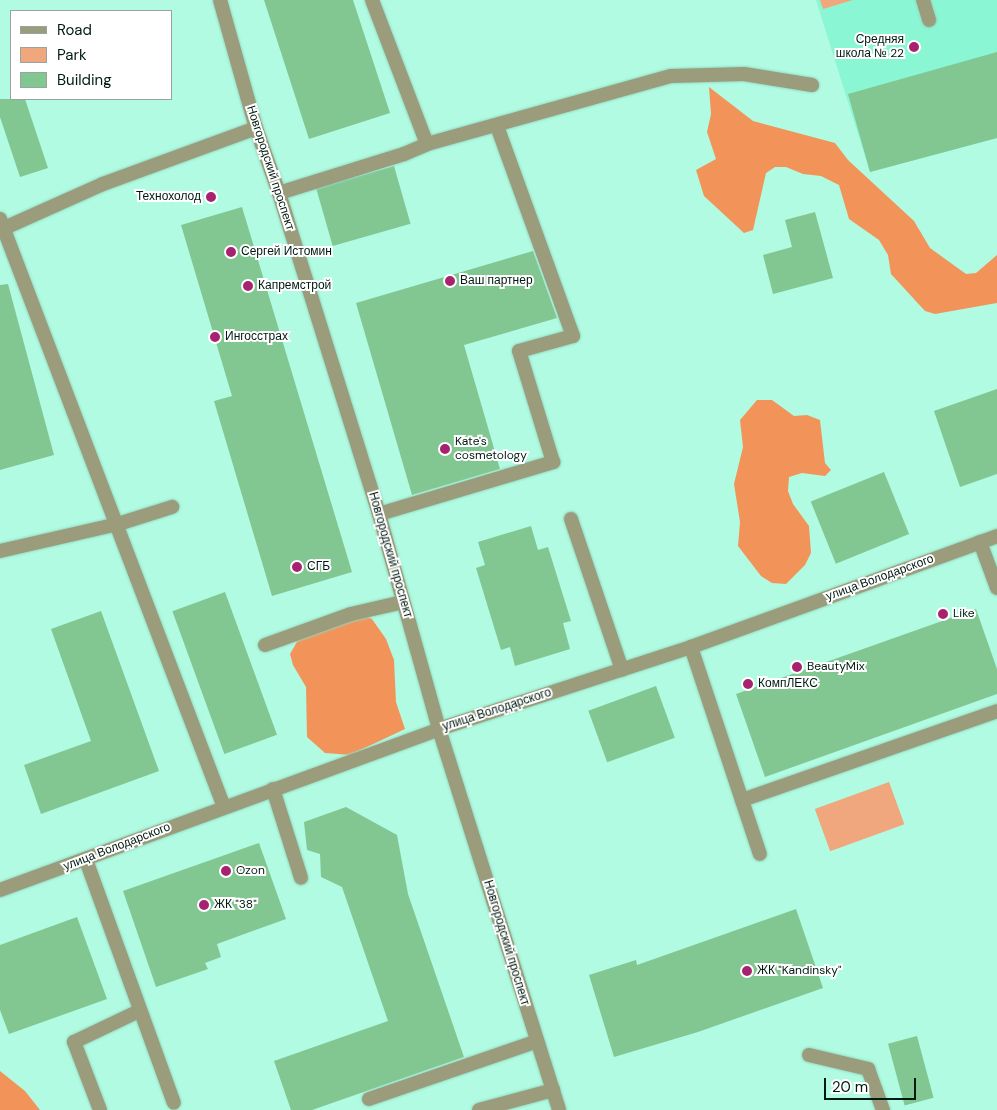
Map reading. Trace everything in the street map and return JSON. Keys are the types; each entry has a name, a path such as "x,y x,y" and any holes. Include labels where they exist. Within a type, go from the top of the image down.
{"street":[{"name":"Новгородский проспект","path":"220,0 256,128 279,193 379,514 439,729 558,1110"},
{"path":"372,0 427,144"},
{"path":"923,0 929,20"},
{"path":"279,193 404,154 427,144 671,76 744,74 812,85"},
{"path":"379,514 552,462 519,351 573,336 497,126"},
{"path":"224,807 118,524 1,226 104,184 256,128"},
{"path":"0,551 118,524 172,507"},
{"path":"571,519 622,670"},
{"name":"улица Володарского","path":"0,890 439,729 690,647 997,536"},
{"path":"980,542 997,588"},
{"path":"265,645 351,614 403,602"},
{"path":"690,647 760,854"},
{"path":"742,800 997,711"},
{"path":"272,789 301,878"},
{"path":"86,860 139,1011 174,1103"},
{"path":"100,1110 74,1042 139,1011"},
{"path":"369,1099 537,1041"},
{"path":"809,1055 868,1069 883,1110"},
{"path":"480,1110 552,1090"}],"shaded area":[{"name":"Средняя школа № 22","path":"816,0 997,0 997,138 870,172"},
{"path":"709,87 753,121 835,143 848,160 914,221 930,248 966,274 976,273 997,255 997,303 935,314 925,311 891,274 888,255 879,240 849,219 839,185 821,176 803,174 786,167 775,167 766,173 753,230 744,233 704,196 696,170 716,159 707,132 711,114"},
{"path":"757,400 772,400 794,416 807,415 820,420 825,463 831,470 825,476 802,473 789,477 788,491 793,504 809,526 811,553 805,565 786,584 772,583 761,576 738,546 740,522 734,484 743,447 740,420"},
{"path":"360,613 372,619 386,639 394,660 396,702 405,729 350,755 325,753 307,737 306,687 293,665 290,654 302,633"},
{"path":"0,1071 25,1091 40,1110 0,1110"}],"green space":[{"path":"820,0 853,0 823,9"},
{"path":"889,782 904,824 830,851 815,809"}],"building":[{"path":"264,0 353,0 390,113 309,139"},
{"path":"997,52 997,138 870,172 848,94"},
{"path":"0,99 25,100 48,168 20,177 0,117"},
{"path":"394,166 411,224 333,246 316,188"},
{"path":"242,207 352,572 272,596 214,401 232,396 181,225"},
{"path":"815,212 833,278 773,294 763,255 792,247 785,220"},
{"path":"533,251 557,318 464,345 500,469 412,495 356,303"},
{"path":"8,284 54,455 0,470 0,285"},
{"path":"997,389 997,474 960,487 934,411"},
{"path":"884,472 909,534 836,564 811,502"},
{"path":"531,526 538,550 548,547 571,621 563,623 570,649 515,666 510,647 501,650 476,568 485,565 478,542"},
{"path":"225,592 277,735 224,754 172,611"},
{"path":"976,609 997,669 997,694 765,777 736,694"},
{"path":"101,611 159,771 41,814 24,765 91,741 51,629"},
{"path":"656,686 675,738 607,762 588,711"},
{"path":"346,807 397,835 408,894 464,1057 312,1110 291,1110 274,1061 388,1021 342,887 321,877 320,854 307,850 304,822"},
{"name":"ЖК \"38\"","path":"259,843 286,919 217,944 221,957 205,963 208,969 156,987 123,891"},
{"name":"ЖК \"Kandinsky\"","path":"796,909 823,988 698,1032 614,1057 589,975 636,960 637,965"},
{"path":"77,917 107,999 9,1034 0,1010 0,945"},
{"path":"917,1036 934,1098 905,1106 888,1044"}],"place":[{"name":"Средняя школа № 22","path":"914,47"},
{"name":"Технохолод","path":"211,197"},
{"name":"Сергей Истомин","path":"231,252"},
{"name":"Ваш партнер","path":"450,281"},
{"name":"Капремстрой","path":"248,286"},
{"name":"Ингосстрах","path":"215,337"},
{"name":"Kate's cosmetology","path":"445,449"},
{"name":"СГБ","path":"297,567"},
{"name":"Like","path":"943,614"},
{"name":"BeautyMix","path":"797,667"},
{"name":"КомпЛЕКС","path":"748,684"},
{"name":"Ozon","path":"226,871"},
{"name":"ЖК \"38\"","path":"204,905"},
{"name":"ЖК \"Kandinsky\"","path":"747,971"}]}
